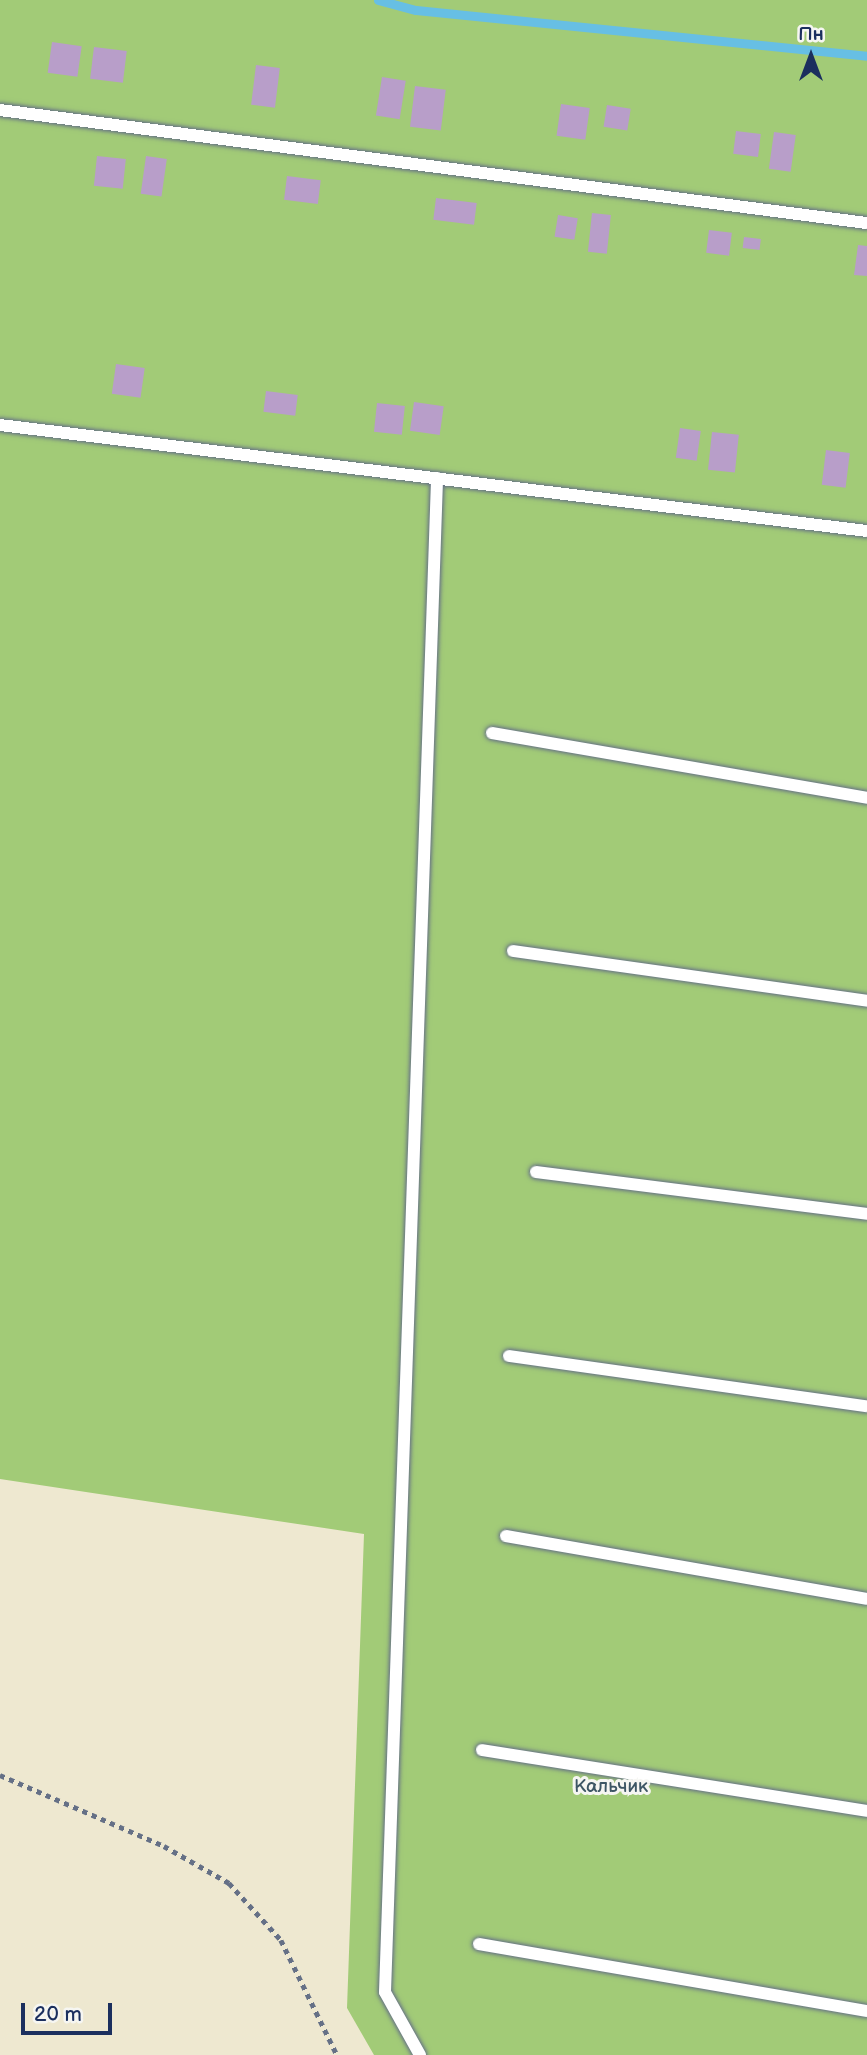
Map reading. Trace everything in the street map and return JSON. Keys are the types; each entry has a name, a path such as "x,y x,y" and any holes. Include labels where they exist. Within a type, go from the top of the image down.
{"lane":[{"path":"0,110 867,223"},
{"path":"0,425 867,531"},
{"path":"420,2055 385,1992 438,478"},
{"path":"492,733 867,798"},
{"path":"513,951 867,1002"},
{"path":"537,1172 867,1214"},
{"path":"509,1356 867,1406"},
{"path":"506,1536 867,1600"},
{"path":"482,1750 867,1811"},
{"path":"478,1944 867,2011"}],"path":[{"path":"0,1775 163,1846 229,1883 281,1940 337,2055"}],"green space":[{"name":"Кальчик","path":"0,0 867,0 867,2055 374,2055 347,2008 364,1534 0,1479"}],"building":[{"path":"52,42 82,46 77,77 48,73"},
{"path":"94,47 127,51 123,83 90,79"},
{"path":"256,65 280,68 275,108 251,105"},
{"path":"382,77 406,81 400,119 376,116"},
{"path":"415,86 446,90 441,130 410,127"},
{"path":"561,104 590,108 585,140 557,136"},
{"path":"607,105 631,109 627,130 604,127"},
{"path":"736,131 761,134 758,157 733,154"},
{"path":"774,132 796,135 791,172 769,169"},
{"path":"97,156 126,159 123,189 94,186"},
{"path":"146,156 167,159 162,197 141,194"},
{"path":"287,176 321,180 318,204 284,200"},
{"path":"436,198 477,203 474,225 433,220"},
{"path":"592,213 611,215 607,254 588,252"},
{"path":"558,215 578,218 574,240 555,237"},
{"path":"709,230 732,233 729,256 706,253"},
{"path":"744,237 761,239 760,250 743,248"},
{"path":"858,245 867,246 867,276 854,275"},
{"path":"116,364 145,368 141,398 112,394"},
{"path":"266,391 298,395 295,416 263,412"},
{"path":"414,402 444,406 440,435 410,431"},
{"path":"377,403 405,406 402,435 374,432"},
{"path":"680,428 701,431 697,461 676,458"},
{"path":"712,432 739,435 735,473 708,470"},
{"path":"826,450 850,453 846,488 822,485"}],"waterway":[{"path":"378,0 416,10 867,56"}]}
